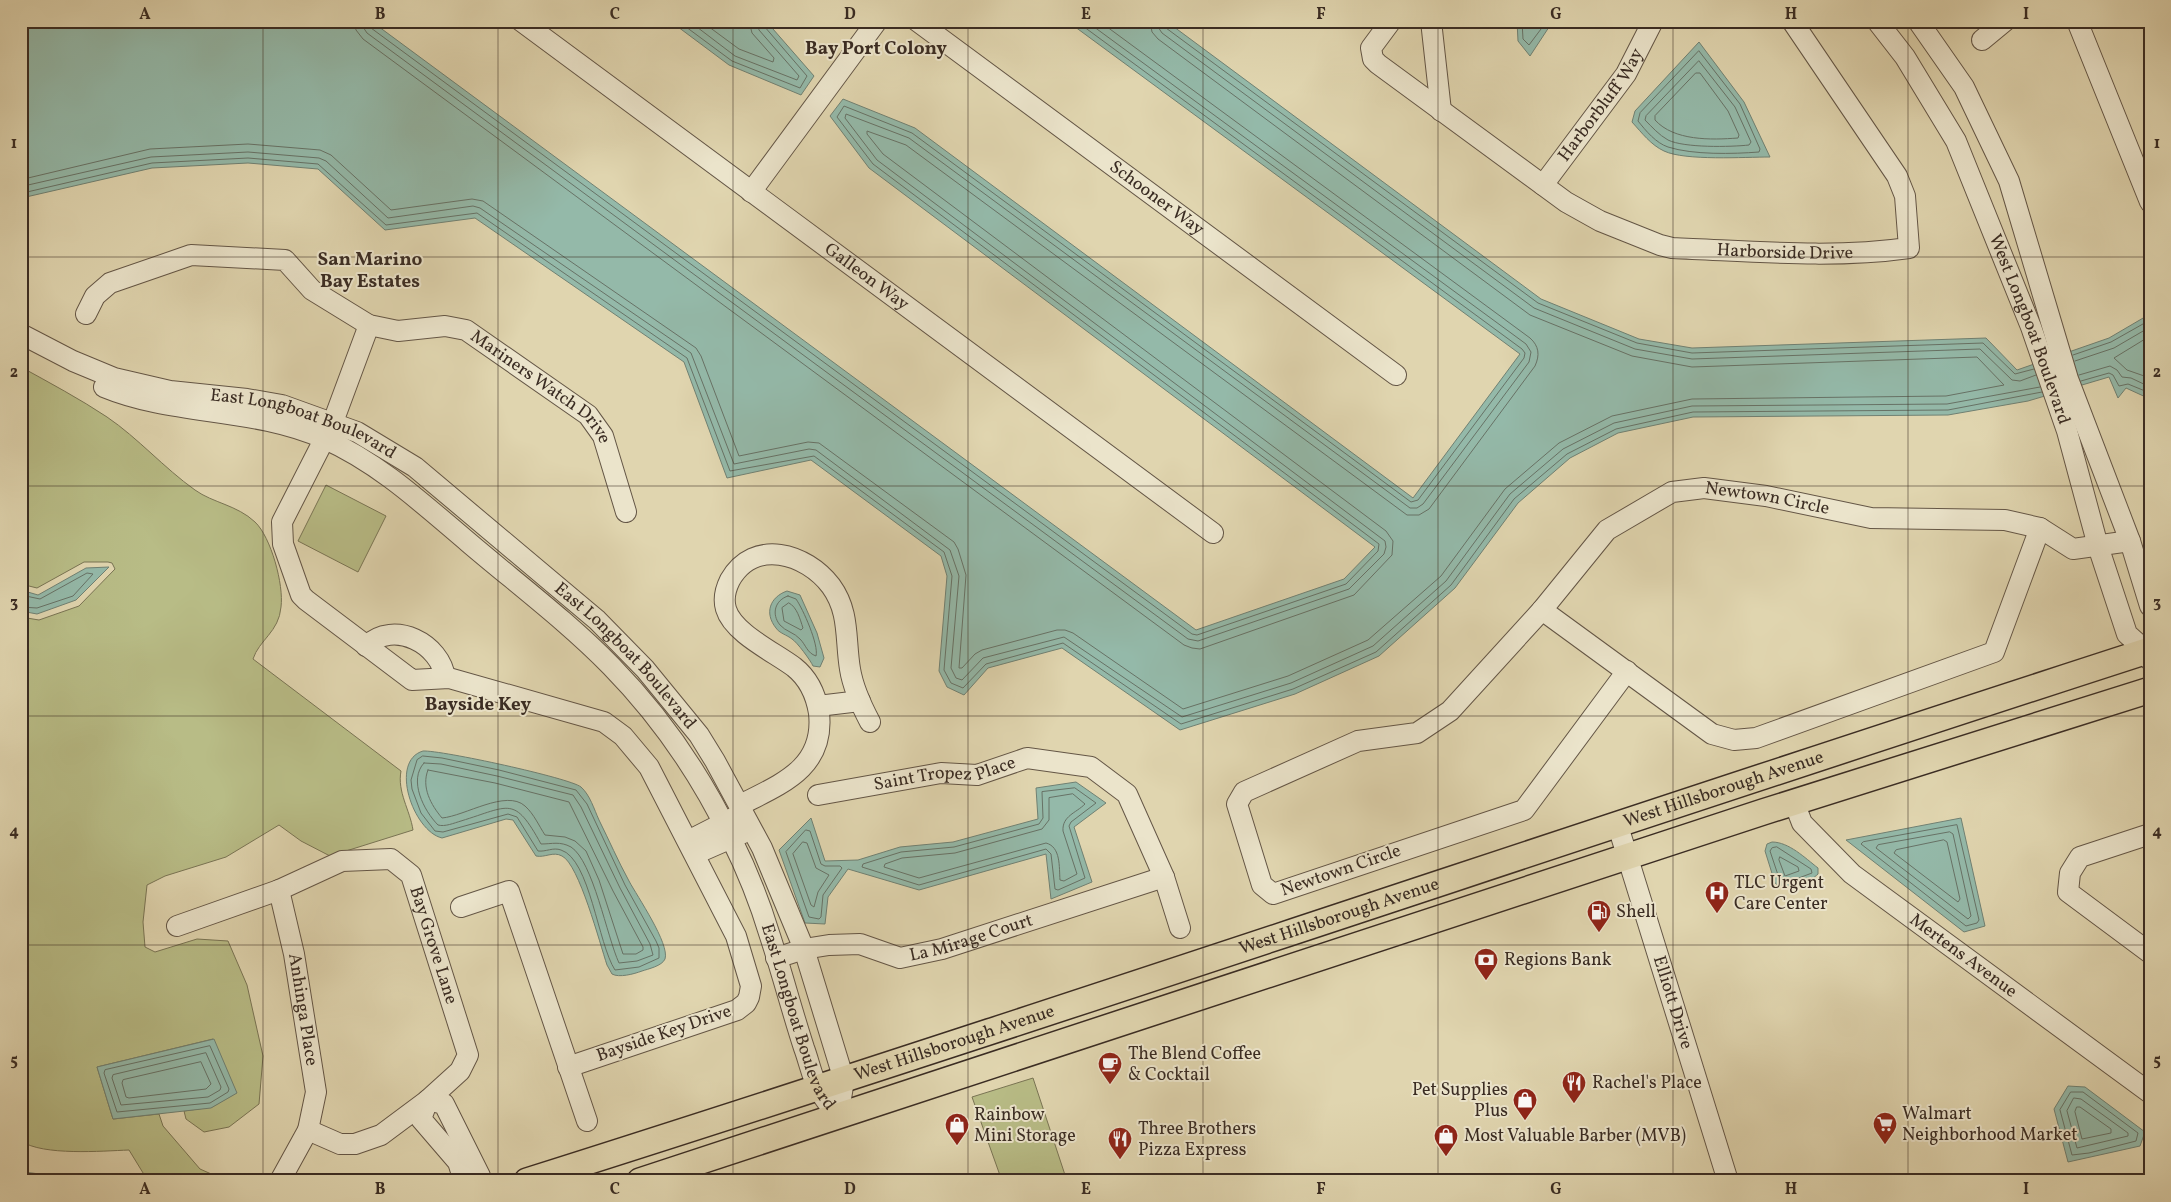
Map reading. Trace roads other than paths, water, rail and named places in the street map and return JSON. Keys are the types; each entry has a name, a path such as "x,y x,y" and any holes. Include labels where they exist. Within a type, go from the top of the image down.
{"main road":[{"name":"West Hillsborough Avenue","path":"527,1181 818,1089 1617,823 2149,651"},
{"name":"West Hillsborough Avenue","path":"640,1181 1794,802 2150,690"},
{"path":"1387,936 1399,917 1414,909 1490,881 1536,850"},
{"path":"1197,998 1220,975 1362,926 1376,903"}],"street":[{"name":"Galleon Way","path":"521,21 1213,533"},
{"path":"751,192 877,21"},
{"name":"Schooner Way","path":"917,21 1396,375"},
{"name":"Harborside Drive","path":"1391,21 1370,48 1373,59 1543,185 1600,221 1666,246 1808,253 1872,253 1909,248 1905,196 1897,176 1792,21"},
{"path":"1431,21 1441,111"},
{"name":"Harborbluff Way","path":"1543,185 1626,74 1654,21"},
{"name":"West Longboat Boulevard","path":"1877,21 1905,57 1956,141 2041,326 2076,428 2130,542 2150,606"},
{"name":"West Longboat Boulevard","path":"1918,21 1964,87 2009,180 2021,216 2041,326"},
{"path":"1982,40 2006,21"},
{"path":"2076,21 2150,202"},
{"name":"Mariners Watch Drive","path":"86,314 96,296 110,283 191,254 285,260 312,290 369,325 398,331 445,326 466,330 588,415 603,436 626,512"},
{"name":"Bayside Key Drive","path":"369,325 329,430 282,522 283,544 301,595 412,680 445,678 609,725 623,736 649,768 691,847 736,936 751,986 746,1003 737,1010 568,1067"},
{"name":"East Longboat Boulevard","path":"21,335 73,361 114,378 170,391 264,401 329,430 379,444 415,467 597,620 645,668 681,711 715,761 745,816 804,949 844,1080 838,1117"},
{"name":"West Longboat Boulevard","path":"2076,428 2098,546 2127,634 2149,651"},
{"name":"East Longboat Boulevard","path":"329,430 355,454 396,482 600,655 628,684 672,739 686,759 727,830 752,886 818,1089 838,1117"},
{"name":"Newtown Circle","path":"1627,671 1524,810 1273,894 1262,885 1237,804 1244,792 1358,741 1418,733 1450,711 1542,610 1607,530 1672,492 1704,488 1766,496 1871,518 2005,520 2040,528 2073,549 2130,542"},
{"path":"1542,610 1712,734 1734,740 1756,738 1994,652 2040,528"},
{"path":"691,847 727,830 806,764 817,741 819,730 818,706 804,677 795,668 743,632 730,618 724,600 729,582 739,566 754,556 773,554 796,559 815,570 830,585 838,595 845,614 851,674 860,701 870,722"},
{"path":"366,646 378,638 405,635 411,637 424,645 437,657 444,668 445,678"},
{"path":"818,706 860,701"},
{"name":"Saint Tropez Place","path":"818,796 941,773 977,775 1028,758 1091,767 1127,794 1164,876 1180,928"},
{"name":"Mertens Avenue","path":"1794,802 1802,823 1852,874 2150,1093"},
{"name":"Elliott Drive","path":"1617,823 1728,1181"},
{"path":"2150,834 2080,857 2070,873 2068,892 2150,953"},
{"name":"Bay Grove Lane","path":"176,926 279,890 342,861 391,859 410,875 468,1055 460,1072 428,1100"},
{"name":"La Mirage Court","path":"776,958 804,949 829,945 860,944 900,958 942,949 1164,876"},
{"name":"Anhinga Place","path":"279,890 294,954 316,1092 308,1130 280,1179"},
{"path":"461,907 509,891 586,1120"},
{"path":"428,1100 444,1104 480,1176 480,1181"},
{"path":"308,1130 340,1144 354,1144 381,1135 428,1100"},
{"path":"428,1100 422,1119 458,1162 464,1181"},
{"path":"434,1134 453,1122"}],"water":[{"path":"21,21 371,21 1196,630 1344,579 1375,547 869,168 830,116 843,99 915,128 1413,498 1520,354 1067,21 1166,21 1541,299 1639,339 1692,348 1986,338 2017,370 2109,338 2150,314 2150,399 2126,388 2118,398 2109,377 2028,401 1948,415 1693,417 1618,433 1570,458 1518,503 1455,588 1379,656 1295,694 1180,730 1062,648 988,668 964,695 947,687 939,671 947,576 941,556 811,460 727,478 684,362 475,218 385,230 318,169 248,163 152,168 26,197 21,195"},
{"path":"670,21 766,21 814,76 801,95 729,65"},
{"path":"1517,21 1553,21 1530,56 1518,41"},
{"path":"1699,42 1744,102 1770,157 1716,158 1674,154 1664,151 1655,145 1632,122 1635,111"},
{"path":"109,567 76,600 37,614 21,611 21,590 38,595 86,568"},
{"path":"787,591 800,595 817,633 824,658 820,667 813,666 797,644 779,631 772,622 770,611 773,601 776,597"},
{"path":"423,751 505,765 554,777 581,787 589,798 625,873 663,943 665,959 661,964 622,976 612,974 607,965 582,888 569,862 559,855 536,856 513,820 506,819 442,838 431,833 414,810 406,781 408,768 413,757"},
{"path":"1076,782 1106,803 1074,827 1092,882 1051,899 1046,854 919,890 848,869 828,897 825,924 805,923 779,850 811,818 825,861 858,860 900,847 953,842 1038,819 1036,788"},
{"path":"1961,818 1985,926 1964,932 1846,840"},
{"path":"1772,842 1785,845 1796,851 1818,868 1818,874 1804,883 1791,887 1779,886 1775,883 1765,851 1767,844"},
{"path":"214,1039 237,1093 211,1108 113,1119 97,1067"},
{"path":"2068,1086 2085,1087 2145,1132 2140,1146 2068,1162 2054,1109"}],"waterway":[{"path":"21,1173 50,1177 56,1181"}],"place":[{"name":"TLC Urgent Care Center","path":"1717,914"},
{"name":"Shell","path":"1599,933"},
{"name":"Regions Bank","path":"1486,981"},
{"name":"The Blend Coffee & Cocktail","path":"1110,1085"},
{"name":"Rachel's Place","path":"1574,1104"},
{"name":"Pet Supplies Plus","path":"1525,1121"},
{"name":"Walmart Neighborhood Market","path":"1885,1145"},
{"name":"Rainbow Mini Storage","path":"957,1146"},
{"name":"Most Valuable Barber (MVB)","path":"1446,1157"},
{"name":"Three Brothers Pizza Express","path":"1120,1160"}],"district":[{"name":"Bay Port Colony","path":"876,49"},
{"name":"San Marino Bay Estates","path":"370,271"},
{"name":"Bayside Key","path":"478,705"}]}
